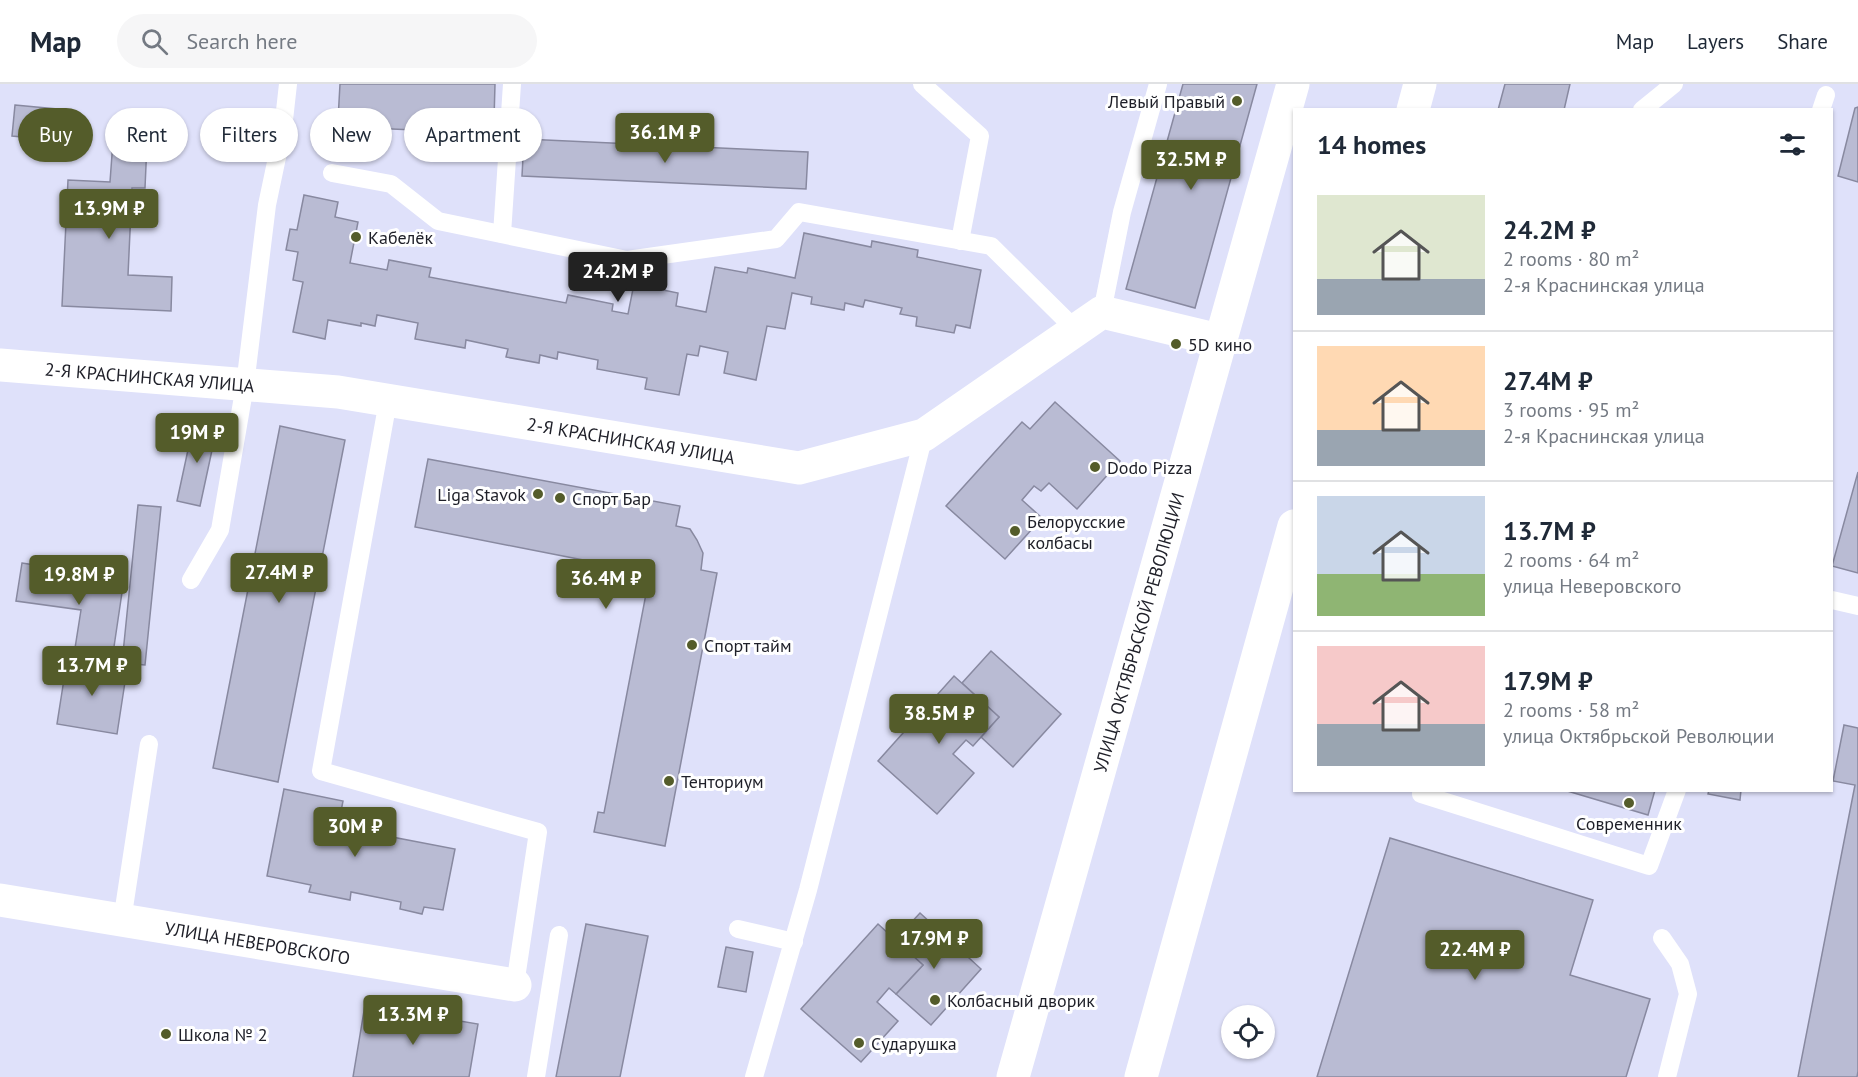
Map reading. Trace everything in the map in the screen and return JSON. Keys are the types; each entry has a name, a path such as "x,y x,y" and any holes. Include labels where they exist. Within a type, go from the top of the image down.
{"street":[{"name":"УЛИЦА ОКТЯБРЬСКОЙ РЕВОЛЮЦИИ","path":"1013,1077 1293,84"},
{"path":"1414,108 1420,84"},
{"name":"2-Я КРАСНИНСКАЯ УЛИЦА","path":"0,365 338,392 799,468 924,435 1088,321"},
{"path":"1088,321 1219,340"},
{"path":"1141,1077 1293,530"},
{"name":"УЛИЦА НЕВЕРОВСКОГО","path":"0,900 515,985"}],"lane":[{"path":"192,580 220,530 245,385 267,205 283,129 288,84"},
{"path":"502,234 512,84"},
{"path":"922,84 980,136 960,241"},
{"path":"332,173 391,184 438,221 627,260 776,239 799,212 991,246 1088,321 1158,84"},
{"path":"1644,108 1674,84"},
{"path":"387,401 321,771 538,832 515,985"},
{"path":"754,1077 794,942 924,435"},
{"path":"1833,600 1858,606"},
{"path":"122,921 149,744"},
{"path":"1420,794 1649,866 1676,792"},
{"path":"738,929 794,942"},
{"path":"536,1077 559,935"},
{"path":"1662,938 1680,964 1688,994 1667,1077"}],"building":[{"path":"340,84 495,84 494,108 404,108 404,130 392,129 392,108 339,108"},
{"path":"1183,84 1257,84 1195,308 1126,289"},
{"path":"1505,84 1570,84 1564,108 1499,108"},
{"path":"15,105 46,108 18,108 18,137 12,136"},
{"path":"1858,107 1858,182 1838,176 1855,108"},
{"path":"542,140 808,152 806,189 522,176 523,162 542,162"},
{"path":"111,162 146,162 145,188 132,188 128,275 172,277 171,311 62,306 68,180 110,182"},
{"path":"304,195 338,202 335,217 358,222 350,263 387,270 389,260 431,268 429,277 566,303 568,295 613,304 612,311 628,314 634,284 678,293 676,306 706,312 715,267 747,273 748,268 795,278 804,233 871,247 872,241 918,250 917,257 981,270 970,328 956,325 954,333 916,326 917,317 900,314 902,308 865,300 863,307 845,303 844,310 811,304 812,297 792,293 785,329 767,326 756,380 724,373 728,352 700,346 698,356 687,354 679,395 645,389 647,378 597,369 598,360 558,352 557,359 540,355 539,363 506,357 508,349 466,340 465,348 415,339 418,323 377,315 375,326 328,320 325,339 293,332 303,282 293,280 298,252 286,250 290,229 297,230"},
{"path":"1055,402 1120,461 1077,509 1049,483 1041,491 1034,486 1022,500 1042,518 1005,559 946,506 1022,422 1030,429"},
{"path":"194,422 217,427 200,506 177,501"},
{"path":"280,426 345,440 278,782 213,768"},
{"path":"428,459 680,506 676,526 690,529 697,540 703,553 701,570 717,573 665,846 594,832 598,812 604,813 646,594 636,584 634,570 415,527"},
{"path":"1858,472 1858,573 1833,566"},
{"path":"138,505 161,507 145,665 122,663"},
{"path":"22,563 124,579 111,667 73,661 81,610 16,601"},
{"path":"991,651 1061,714 1013,767 981,737 999,717 962,683"},
{"path":"67,660 127,669 117,734 57,724"},
{"path":"954,676 999,717 973,746 966,740 953,754 974,773 937,814 878,761"},
{"path":"1844,725 1858,728 1858,1071 1857,1077 1798,1077 1855,785 1833,781"},
{"path":"284,789 343,801 337,832 370,839 371,833 455,849 443,910 424,907 422,914 400,909 401,902 351,892 350,900 309,892 311,885 267,876"},
{"name":"Современник","path":"1571,792 1654,792 1648,815"},
{"path":"1708,792 1741,792 1740,800 1708,794"},
{"path":"1390,838 1593,900 1570,975 1650,999 1626,1077 1317,1077"},
{"path":"920,913 981,969 931,1025 896,994 923,965 895,940"},
{"path":"586,924 648,936 620,1077 556,1077"},
{"path":"878,924 923,965 896,994 889,988 877,1002 898,1021 861,1062 801,1009"},
{"path":"726,947 753,952 746,992 718,987"},
{"path":"365,1005 478,1024 469,1077 353,1077"}],"place":[{"name":"Левый Правый","path":"1237,101"},
{"name":"Кабелёк","path":"356,237"},
{"name":"5D кино","path":"1176,344"},
{"name":"Dodo Pizza","path":"1095,467"},
{"name":"Liga Stavok","path":"538,494"},
{"name":"Спорт Бар","path":"560,498"},
{"name":"Белорусские колбасы","path":"1015,531"},
{"name":"Спорт тайм","path":"692,645"},
{"name":"Тенториум","path":"669,781"},
{"name":"Современник","path":"1629,803"},
{"name":"Колбасный дворик","path":"935,1000"},
{"name":"Школа № 2","path":"166,1034"},
{"name":"Сударушка","path":"859,1043"}]}
